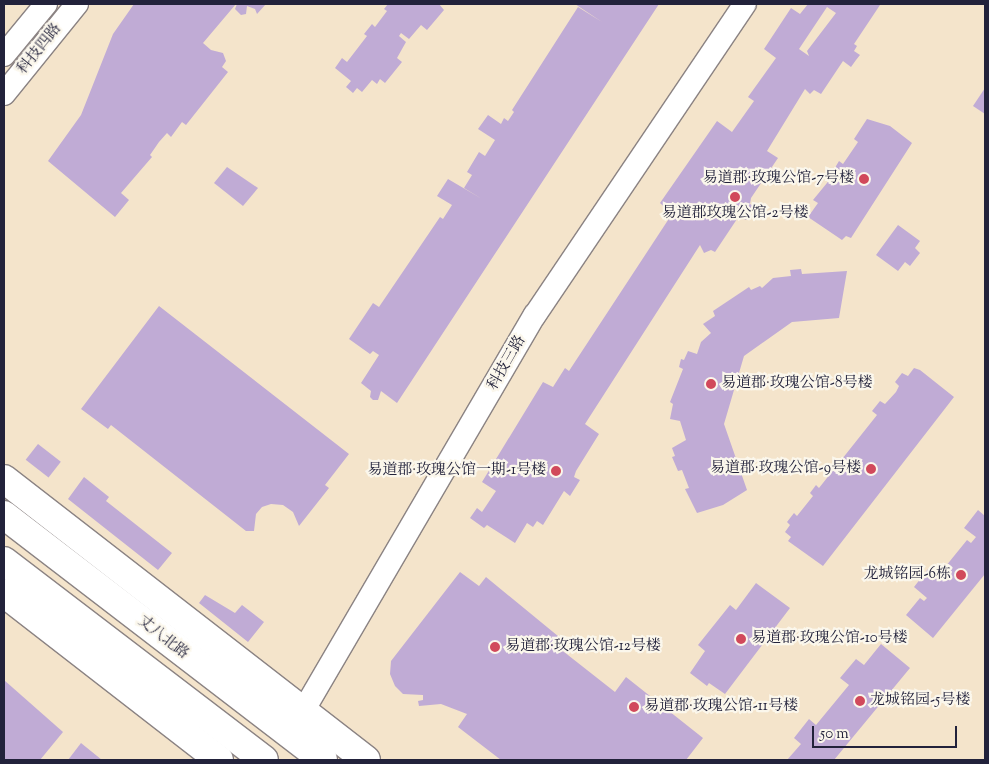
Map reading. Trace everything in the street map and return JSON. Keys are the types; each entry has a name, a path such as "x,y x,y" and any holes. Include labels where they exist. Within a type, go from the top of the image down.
{"main road":[{"path":"4,479 366,760"},
{"name":"丈八北路","path":"4,515 323,760"},
{"path":"4,561 264,760"},
{"path":"4,593 219,760"}],"street":[{"name":"科技四路","path":"4,55 46,4"},
{"name":"科技四路","path":"4,94 77,4"},
{"name":"科技三路","path":"289,734 535,315 745,4"}],"building":[{"path":"134,4 236,4 203,43 211,50 223,53 226,61 222,67 228,72 186,125 182,122 171,137 167,133 159,142 150,155 152,157 121,193 129,200 115,217 48,161 81,115 113,34"},
{"path":"237,4 266,4 257,14 255,9 247,6 246,14 241,15 235,9"},
{"path":"388,4 439,4 444,10 427,30 421,25 409,39 401,33 399,36 406,42 397,58 402,62 385,83 380,79 377,84 372,80 362,92 357,88 353,93 346,87 351,81 335,68 342,58 347,62 367,36 364,34 372,24 375,27 387,11 384,9"},
{"path":"575,4 659,4 397,403 381,391 378,400 373,400 370,397 371,391 361,383 379,355 373,351 370,354 349,339 373,303 379,307 440,217 443,219 452,205 437,196 448,179 482,199 464,188 472,175 467,172 479,152 485,156 495,140 478,129 488,115 501,124 504,118 508,121 514,112 512,110 578,7 602,22"},
{"path":"808,4 880,5 854,44 857,46 854,51 860,55 851,67 843,61 821,94 814,90 810,94 805,89 767,151 778,158 751,198 750,204 755,207 746,220 739,216 715,252 711,250 704,253 700,245 585,424 599,434 576,471 574,477 580,480 570,496 564,491 543,525 537,521 533,527 527,523 515,543 487,525 484,528 470,518 477,508 482,512 496,491 482,482 543,382 553,387 565,368 569,371 672,214 660,203 717,121 732,132 754,101 748,97 776,58 764,49 791,8 800,14","holes":["827,7 836,13 807,51 809,56 799,49"]},
{"path":"985,88 985,114 973,106"},
{"name":"易道郡·玫瑰公馆-7号楼","path":"867,119 890,126 912,143 851,238 846,236 842,240 808,217 818,203 813,200 836,172 833,171 839,161 843,164 858,142 854,139"},
{"path":"227,167 258,188 243,206 214,183"},
{"path":"898,225 920,241 915,248 920,253 910,266 905,262 898,271 876,255"},
{"name":"易道郡·玫瑰公馆-8号楼","path":"801,269 802,274 847,271 839,318 792,322 744,356 724,424 747,490 723,505 697,513 685,489 689,488 682,470 678,471 672,457 675,456 672,448 686,440 680,421 670,419 673,404 670,402 683,369 679,367 681,359 684,360 688,351 697,354 701,342 711,333 703,324 715,316 713,311 749,287 751,290 760,286 762,288 773,278 791,276 790,270"},
{"path":"159,306 349,454 325,485 329,488 299,526 293,512 283,505 271,504 262,507 256,514 254,531 246,531 111,425 108,429 81,409"},
{"name":"易道郡·玫瑰公馆-9号楼","path":"914,368 920,370 954,397 823,566 788,541 791,537 785,532 790,525 787,522 794,513 797,516 813,496 810,493 816,485 819,488 877,415 872,411 880,401 885,404 896,392 899,386 895,382 902,373 908,376"},
{"path":"38,444 61,462 49,478 26,460"},
{"path":"84,477 109,497 106,501 172,553 158,570 68,499"},
{"name":"龙城铭园-6栋","path":"978,510 985,516 985,574 933,638 906,615 920,598 924,601 927,598 914,587 928,569 937,577 967,540 971,543 976,537 964,528"},
{"path":"460,572 479,586 486,577 564,641 559,648 615,692 626,677 703,738 686,760 501,760 458,727 467,714 441,704 419,706 418,701 423,700 423,695 403,694 395,686 390,674 391,661"},
{"name":"易道郡·玫瑰公馆-10号楼","path":"756,583 790,608 725,694 709,683 707,686 690,673 705,651 698,645 730,605 736,610"},
{"path":"205,595 235,613 242,605 264,622 248,642 199,603"},
{"name":"龙城铭园-5号楼","path":"881,644 910,668 834,760 787,760 801,744 794,738 809,719 816,725 849,685 840,678 856,659 864,665"},
{"path":"4,680 63,732 40,760 4,760"},
{"path":"81,743 102,760 68,760"}],"place":[{"name":"易道郡·玫瑰公馆-7号楼","path":"864,179"},
{"name":"易道郡玫瑰公馆-2号楼","path":"735,197"},
{"name":"易道郡·玫瑰公馆-8号楼","path":"711,384"},
{"name":"易道郡·玫瑰公馆-9号楼","path":"871,469"},
{"name":"易道郡·玫瑰公馆一期-1号楼","path":"556,471"},
{"name":"龙城铭园-6栋","path":"961,575"},
{"name":"易道郡·玫瑰公馆-10号楼","path":"741,639"},
{"name":"易道郡·玫瑰公馆-12号楼","path":"495,647"},
{"name":"龙城铭园-5号楼","path":"860,701"},
{"name":"易道郡·玫瑰公馆-11号楼","path":"634,707"}]}
